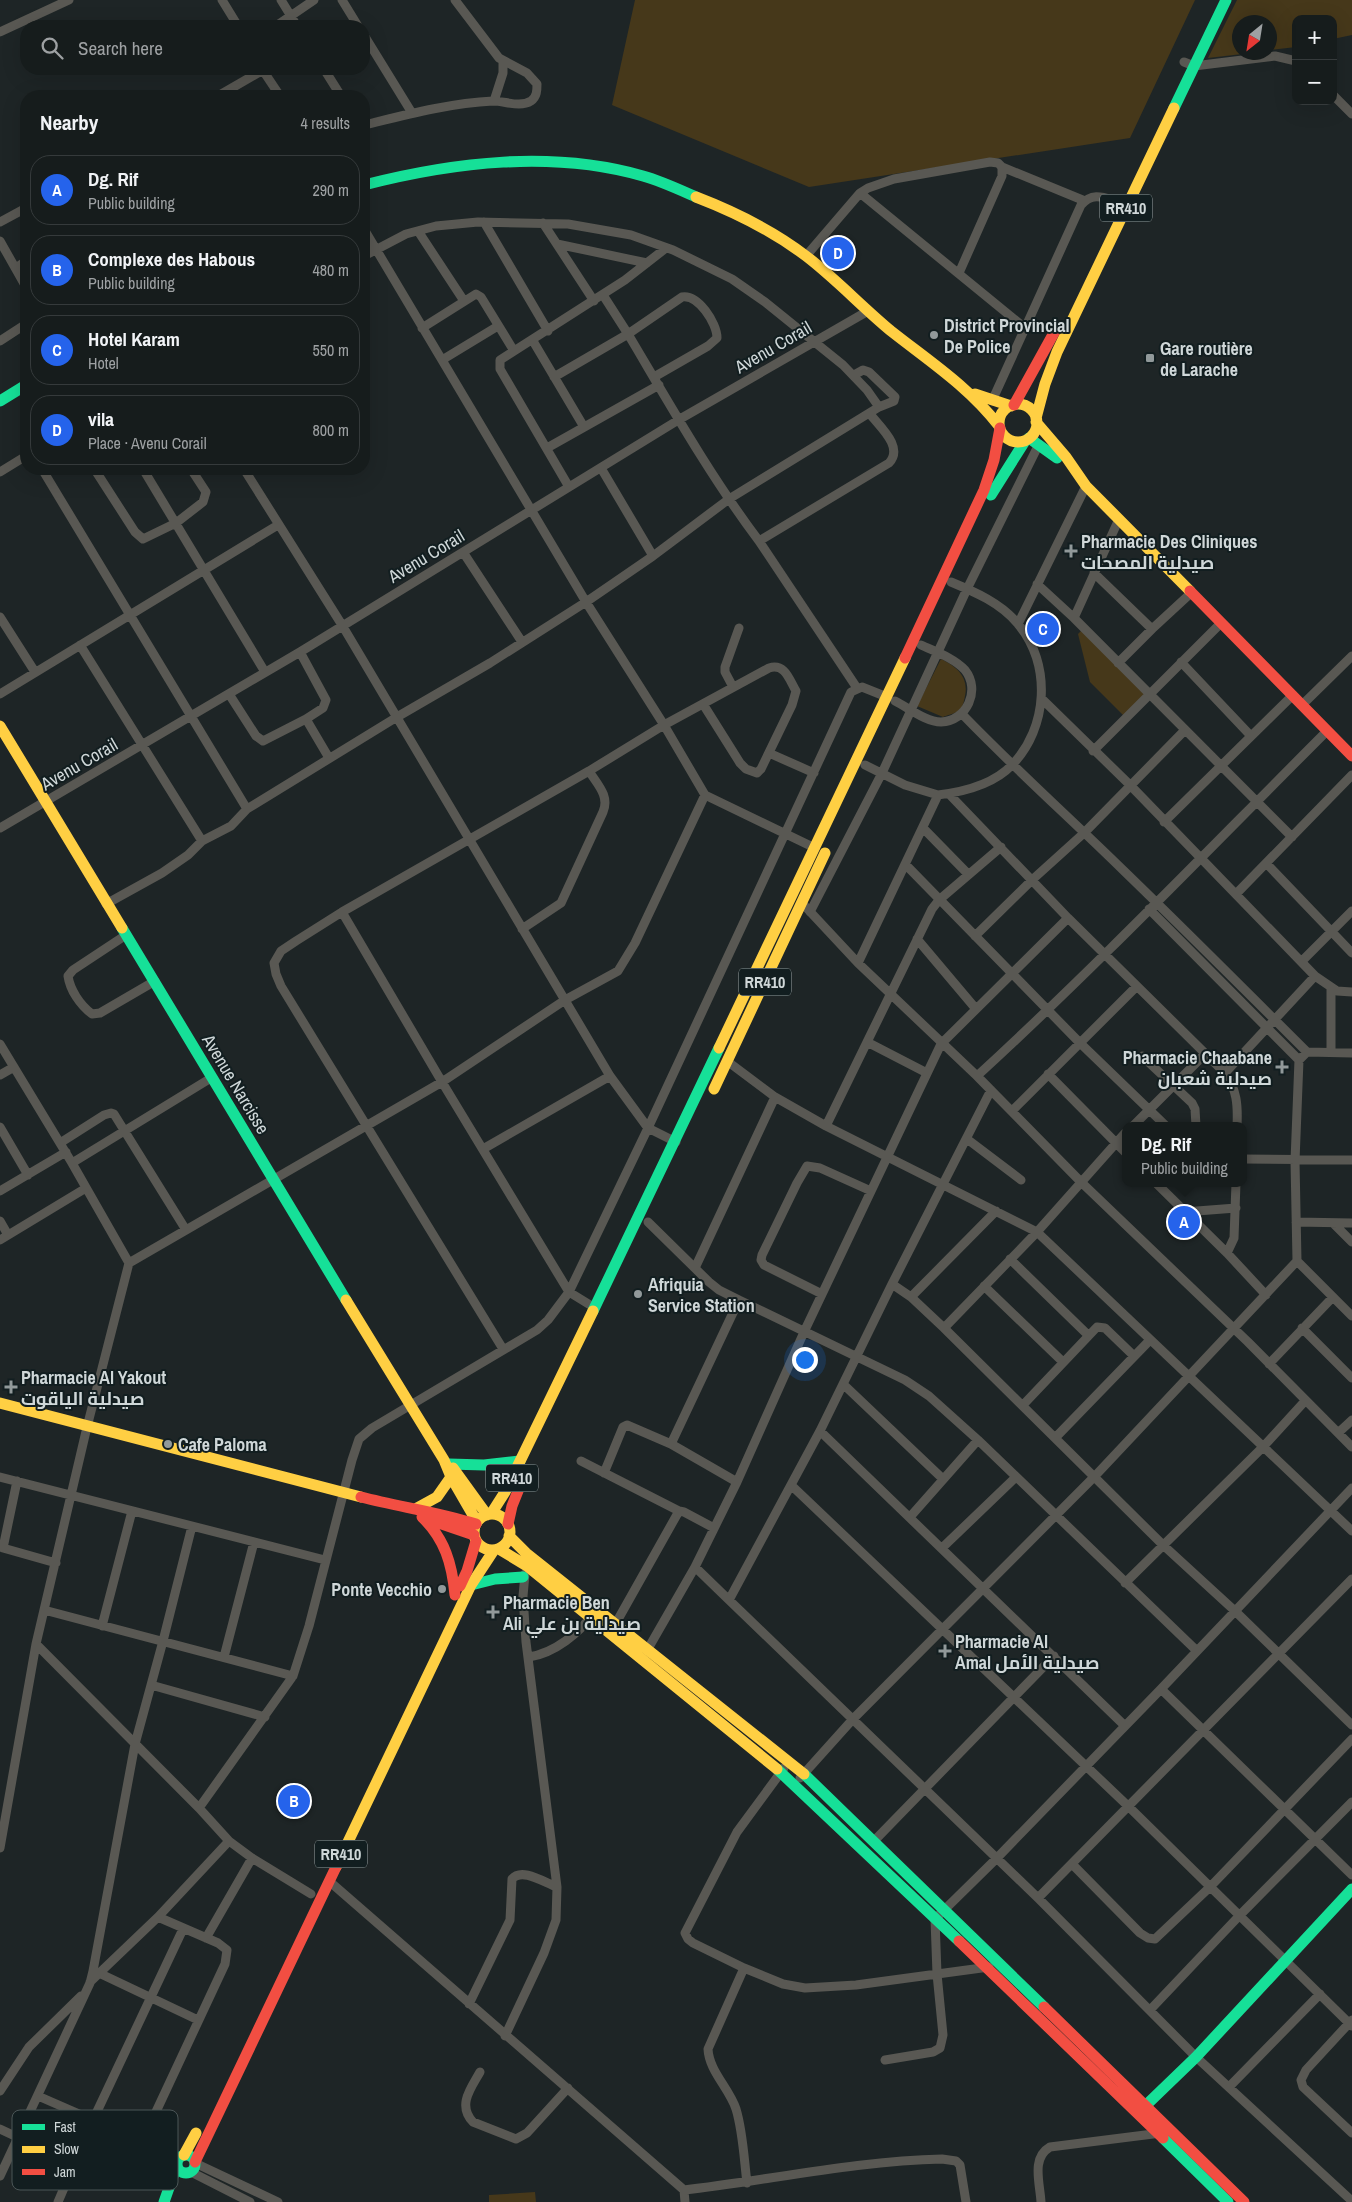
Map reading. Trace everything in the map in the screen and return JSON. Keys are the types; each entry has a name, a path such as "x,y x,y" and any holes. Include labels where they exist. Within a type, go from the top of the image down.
{"main road":[{"name":"RR410","path":"710,1097 865,765 891,699 984,490 994,460 1002,414 1013,405 1082,287 1189,64 1214,0"},
{"name":"RR410","path":"179,2161 456,1595 467,1570 476,1530 506,1492 596,1308 683,1145 815,848 891,699 921,645 999,480 1031,441 1051,368 1117,201 1189,64 1226,0"},
{"path":"370,184 426,169 511,160 547,161 599,167 646,177 712,202 756,224 806,256 868,311 973,393 1006,438 1012,441 1031,441 1073,468"},
{"path":"0,401 20,389"},
{"path":"973,393 992,401 1026,406 1086,486 1352,756"},
{"name":"Avenue Narcisse","path":"0,726 409,1405 446,1462 489,1515"},
{"name":"RR410","path":"173,2202 193,2168 471,1585 497,1549 506,1543 518,1489 662,1196"},
{"path":"0,1403 396,1506 444,1514 476,1530 480,1546 497,1549 525,1572 645,1654 802,1773 874,1840 944,1911 1146,2106 1163,2131 1228,2202"},
{"path":"446,1462 484,1465 520,1461"},
{"name":"Avenue Narcisse","path":"446,1462 476,1530"},
{"path":"413,1509 433,1501 451,1477"},
{"path":"396,1506 422,1517 476,1530"},
{"name":"RR410","path":"489,1515 500,1517 509,1530"},
{"path":"422,1517 436,1531 446,1547 453,1565 456,1595"},
{"path":"509,1530 526,1553 616,1623 645,1654 795,1785 988,1968 1137,2114 1163,2131 1244,2202"},
{"path":"471,1585 525,1572"},
{"path":"1137,2114 1196,2057 1352,1889"},
{"path":"191,2156 193,2168 180,2172 179,2161 191,2156"},
{"name":"RR410","path":"164,2202 168,2190"}],"street":[{"path":"26,20 69,0"},
{"path":"222,0 234,20"},
{"path":"282,0 293,20"},
{"path":"285,20 314,0"},
{"path":"342,0 354,20"},
{"path":"370,124 412,113 494,101 526,103 536,95 537,84 532,77 503,61 455,0"},
{"path":"0,32 20,23"},
{"path":"370,45 412,113"},
{"path":"1189,64 1275,56 1292,60"},
{"path":"494,101 503,73 503,61"},
{"path":"228,90 253,75"},
{"path":"267,75 276,90"},
{"path":"328,75 337,90"},
{"path":"1337,99 1352,114"},
{"path":"806,256 860,193 878,183 894,179 990,162 998,163 1002,167 1084,201"},
{"path":"959,273 996,191 1002,176 1002,167"},
{"path":"860,193 1025,328"},
{"path":"992,401 1084,201 1098,195 1117,201"},
{"path":"0,222 20,211"},
{"path":"484,222 548,331"},
{"path":"370,252 418,231 436,226 484,222 568,224 631,235 666,248 732,279 778,311 854,376 879,407"},
{"path":"543,223 594,301"},
{"path":"418,231 464,301"},
{"path":"0,240 20,276"},
{"path":"370,240 586,602 664,725 705,795 815,848"},
{"path":"557,244 647,263"},
{"path":"569,487 500,369 500,360 594,301 666,248"},
{"path":"16,268 20,265"},
{"path":"422,328 476,294 481,297 514,351"},
{"path":"604,294 729,499 857,688"},
{"path":"547,448 656,381 713,342 717,333 714,325 698,303 687,296 682,297 628,334 554,377"},
{"name":"Avenu Corail","path":"0,828 300,652 680,419 868,311"},
{"path":"442,360 498,326"},
{"path":"0,341 20,328"},
{"path":"533,340 584,427"},
{"path":"106,904 162,873 188,855 202,841 231,826 247,809 586,602 654,556 729,499 879,407 894,400 895,397 869,372 863,370 854,376"},
{"path":"759,541 889,463 894,457 895,451 870,414"},
{"path":"810,912 882,773 967,589 1031,441"},
{"path":"0,472 20,460"},
{"path":"601,468 654,556"},
{"path":"46,475 247,809"},
{"path":"98,475 135,532 140,537 146,538 176,523 206,499 206,492 195,475"},
{"path":"147,475 265,672"},
{"path":"248,475 342,625 610,1076 648,1128 683,1145"},
{"path":"1018,624 1086,486"},
{"path":"1074,618 1119,519"},
{"path":"0,694 278,525"},
{"path":"463,552 522,642"},
{"path":"1094,573 1152,629"},
{"path":"865,765 905,785 938,795 949,794 978,785 1012,766 1038,720 1042,698 1039,671 1033,648 1018,624 988,599 950,582"},
{"path":"1038,584 1292,837"},
{"path":"1118,663 1191,593"},
{"path":"0,617 35,672"},
{"path":"1092,751 1221,623"},
{"path":"733,687 725,672 725,666 739,628"},
{"path":"80,645 202,841"},
{"path":"199,1808 293,1676 310,1626 325,1560 359,1439 372,1428 409,1405 537,1330 548,1320 570,1292 786,835 851,692 857,688 869,688 930,720 941,722 951,720 962,714 968,707 972,688 970,677 957,663 921,645"},
{"path":"229,694 256,736 263,742 306,719 323,708 326,700 300,652"},
{"path":"1302,705 1352,656"},
{"path":"1181,662 1251,736"},
{"path":"503,1349 281,986 274,969 274,963 281,951 342,912 589,771 664,725 733,687 776,666 786,672 796,691 792,704 769,753 757,773 746,769 740,763 703,704"},
{"path":"1164,822 1293,695"},
{"path":"1042,698 1092,751 1130,785 1164,822 1302,961 1314,976 1331,989 1352,992"},
{"path":"962,714 1012,766 1156,902 1307,1052 1352,1053"},
{"path":"306,719 329,758"},
{"path":"975,936 1032,880 1084,833 1185,730"},
{"path":"977,1076 1105,955 1327,732"},
{"path":"769,753 814,773"},
{"path":"522,929 561,903 603,812 606,804 605,796 589,771"},
{"path":"1236,894 1352,775"},
{"path":"949,794 1136,987 1225,1073 1235,1091 1238,1102 1237,1122"},
{"path":"129,1263 442,1082 565,1000 618,971 624,964 705,795"},
{"path":"858,963 938,795"},
{"path":"923,828 968,874"},
{"path":"826,1126 918,940 926,920 939,900 1001,847"},
{"path":"905,864 1079,1042 1162,1122"},
{"path":"1266,864 1352,953"},
{"path":"802,903 858,963 892,993 941,1044 977,1076 1082,1182 1352,1447"},
{"path":"1149,909 1299,1060"},
{"path":"1302,961 1352,911"},
{"path":"342,912 442,1082 570,1292 596,1308"},
{"path":"645,1654 694,1567 737,1482 804,1332 941,1044 1068,918"},
{"path":"126,935 73,970 68,976 69,985 84,1009 92,1014 100,1013 155,981"},
{"path":"918,940 976,1009"},
{"path":"1225,1073 1314,976"},
{"path":"1012,1111 1136,987"},
{"path":"1331,989 1331,1052"},
{"path":"867,1042 928,1073"},
{"path":"0,1044 66,1152 129,1263 87,1427 36,1644 0,1848"},
{"path":"1307,1052 1299,1060 1295,1161 1297,1261 1352,1316"},
{"path":"1137,1122 1206,1054"},
{"path":"1142,1056 1196,1108 1196,1122"},
{"path":"727,1061 775,1097 826,1126 1036,1232 1352,1532"},
{"path":"0,1075 14,1067"},
{"path":"1048,1074 1122,1149"},
{"path":"483,1149 610,1076"},
{"path":"72,1163 211,1078"},
{"path":"729,1600 820,1431 892,1284 991,1090"},
{"path":"695,1268 775,1097"},
{"path":"60,1143 104,1114 111,1113 117,1116 186,1230"},
{"path":"0,1127 28,1175"},
{"path":"944,1328 1036,1232 1122,1137"},
{"path":"967,1139 1021,1180"},
{"path":"0,1191 66,1152"},
{"path":"1247,1159 1352,1160"},
{"path":"822,1294 764,1265 761,1260 762,1255 797,1182 807,1166 820,1168 871,1191"},
{"path":"1160,1187 1227,1253 1266,1295"},
{"path":"1227,1253 1234,1238 1236,1187"},
{"path":"0,1240 86,1188"},
{"path":"1184,1212 1236,1208"},
{"path":"911,1297 996,1211"},
{"path":"0,1221 8,1235"},
{"path":"648,1222 719,1290 915,1386 978,1440 1197,1651"},
{"path":"1296,1222 1352,1223"},
{"path":"1334,1224 1352,1242"},
{"path":"1010,1259 1088,1335"},
{"path":"795,1785 802,1773 853,1719 1095,1476 1297,1261"},
{"path":"892,1284 911,1297 944,1328 1163,1545 1235,1611 1352,1725"},
{"path":"984,1286 1063,1362"},
{"path":"1269,1364 1333,1297"},
{"path":"671,1444 740,1300"},
{"path":"1023,1405 1094,1329 1101,1326 1134,1356"},
{"path":"1302,1328 1352,1378"},
{"path":"1056,1437 1150,1340"},
{"path":"843,1384 943,1480"},
{"path":"1125,1582 1263,1447 1305,1401"},
{"path":"1338,1433 1352,1420"},
{"path":"604,1473 623,1427 628,1424 671,1444 737,1482"},
{"path":"820,1431 1124,1725"},
{"path":"910,1517 978,1440"},
{"path":"581,1461 714,1528"},
{"path":"0,1477 325,1560"},
{"path":"942,1548 1016,1477"},
{"path":"17,1481 3,1548 56,1563"},
{"path":"791,1485 1129,1807 1351,2023 1306,2070 1301,2080 1303,2087 1352,2133"},
{"path":"885,2060 933,2052 940,2048 943,2042 944,2025 937,1974 935,1919 996,1860 1352,1488"},
{"path":"102,1626 132,1511"},
{"path":"616,1623 679,1511"},
{"path":"32,2110 90,1982 108,1898 135,1744 192,1526"},
{"path":"224,1658 254,1542"},
{"path":"694,1567 853,1719 996,1860 1038,1898 1196,2057 1352,2201"},
{"path":"505,2036 544,1953 556,1920 557,1887 526,1642 525,1572"},
{"path":"1038,1898 1279,1654 1350,1585"},
{"path":"529,1657 547,1652 575,1634 598,1608"},
{"path":"44,1610 293,1676"},
{"path":"36,1644 199,1808 229,1841 252,1858 311,1894"},
{"path":"874,1840 1054,1656"},
{"path":"151,1685 265,1717"},
{"path":"1161,1689 1352,1875"},
{"path":"1072,1864 1135,1928 1152,1940 1163,1933 1210,1886 1352,1739"},
{"path":"789,1762 737,1832 685,1933 688,1940 744,1968 783,1984 805,1988 856,1984 988,1968 997,1961"},
{"path":"1150,2010 1240,1915 1352,1802"},
{"path":"90,1982 101,1974 158,1917 229,1841"},
{"path":"206,1938 252,1858"},
{"path":"469,2004 510,1920 512,1879 517,1875 524,1874 557,1887"},
{"path":"329,1881 684,2190 685,2202"},
{"path":"157,2110 228,1955 227,1950 223,1946 158,1917"},
{"path":"98,2110 183,1929"},
{"path":"744,1968 708,2048 716,2073 729,2093 736,2111 747,2183"},
{"path":"101,1974 198,2020"},
{"path":"0,2092 29,2047 85,1992"},
{"path":"1229,2088 1320,1994"},
{"path":"480,2072 466,2097 465,2111 473,2122 516,2139 527,2133 568,2088"},
{"path":"38,2096 70,2110"},
{"path":"0,2129 12,2134"},
{"path":"1041,2202 1038,2168 1040,2156 1046,2149 1163,2131"},
{"path":"0,2176 12,2151"},
{"path":"684,2190 747,2183 808,2172 942,2159 956,2161 960,2165 966,2202"},
{"path":"193,2168 250,2202"},
{"path":"193,2168 278,2202"},
{"path":"58,2202 63,2190"}],"shaded area":[{"path":"635,0 1195,0 1130,138 809,187 612,105"},
{"path":"1237,0 1352,0 1352,35 1337,38 1337,15 1292,15 1292,47 1277,49 1277,15 1232,15 1232,55 1208,58"},
{"path":"1082,630 1146,694 1124,716 1090,682 1078,634"},
{"path":"941,659 961,673 966,689 961,708 943,717 917,706"},
{"path":"535,2192 536,2202 489,2202 489,2195"}],"traffic: fast":[{"path":"1174,108 1226,0"},
{"path":"370,184 433,170 468,165 538,161 574,163 609,168 650,178 696,197"},
{"path":"0,401 20,389"},
{"path":"1029,438 1057,458"},
{"path":"991,495 1025,441"},
{"path":"122,928 346,1300"},
{"path":"593,1311 719,1048"},
{"path":"449,1464 484,1465 520,1461"},
{"path":"471,1585 495,1579 523,1577"},
{"path":"777,1769 959,1941"},
{"path":"804,1774 1044,2007"},
{"path":"1140,2111 1196,2057 1352,1889"},
{"path":"1163,2138 1228,2202"},
{"path":"178,2158 182,2155 190,2155 195,2160 195,2164"},
{"path":"178,2170 182,2173 190,2173 195,2168 195,2164"},
{"path":"164,2202 168,2190"}],"traffic: slow":[{"path":"1036,418 1045,384 1057,352 1174,108"},
{"path":"696,197 753,222 806,256 891,331 962,387 999,426"},
{"path":"975,394 1011,406"},
{"path":"1018,404 1031,410 1037,423 1031,436 1018,442 1005,436 999,423 1005,410 1018,404"},
{"path":"1036,422 1066,457 1086,486 1190,591"},
{"path":"719,1048 905,658"},
{"path":"0,726 122,928"},
{"path":"714,1089 825,853"},
{"path":"346,1300 444,1460 451,1477 477,1522"},
{"path":"491,1514 505,1492 593,1311"},
{"path":"0,1403 361,1497"},
{"path":"453,1468 487,1515"},
{"path":"417,1508 437,1497 451,1477"},
{"path":"492,1514 505,1519 510,1532 505,1545 492,1550 479,1545 474,1532 479,1519 492,1514"},
{"path":"509,1536 526,1553 804,1774"},
{"path":"499,1549 527,1566 777,1769"},
{"path":"336,1867 471,1585 494,1550"},
{"path":"184,2155 196,2133"}],"traffic: jam":[{"path":"1014,405 1055,331"},
{"path":"905,658 984,490 994,460 1000,428"},
{"path":"1190,591 1352,756"},
{"path":"508,1524 512,1506 522,1481"},
{"path":"361,1497 476,1524"},
{"path":"422,1517 442,1543 452,1573 455,1595"},
{"path":"424,1518 474,1535"},
{"path":"460,1586 467,1571 476,1541"},
{"path":"195,2162 336,1867"},
{"path":"959,1941 1163,2138"},
{"path":"1044,2007 1244,2202"}],"place":[{"name":"vila","path":"838,253"},
{"name":"District Provincial De Police","path":"934,335"},
{"name":"Gare routière de Larache","path":"1150,358"},
{"name":"Pharmacie Des Cliniques صيدلية المصحات","path":"1071,551"},
{"name":"Hotel Karam","path":"1043,629"},
{"name":"Pharmacie Chaabane صيدلية شعبان","path":"1282,1067"},
{"name":"Dg. Rif","path":"1184,1222"},
{"name":"Afriquia Service Station","path":"638,1294"},
{"name":"Pharmacie Al Yakout صيدلية الياقوت","path":"11,1387"},
{"name":"Cafe Paloma","path":"168,1444"},
{"name":"Ponte Vecchio","path":"442,1589"},
{"name":"Pharmacie Ben Ali صيدلية بن علي","path":"493,1612"},
{"name":"Pharmacie Al Amal صيدلية الأمل","path":"945,1651"},
{"name":"Complexe des Habous","path":"294,1801"}]}
